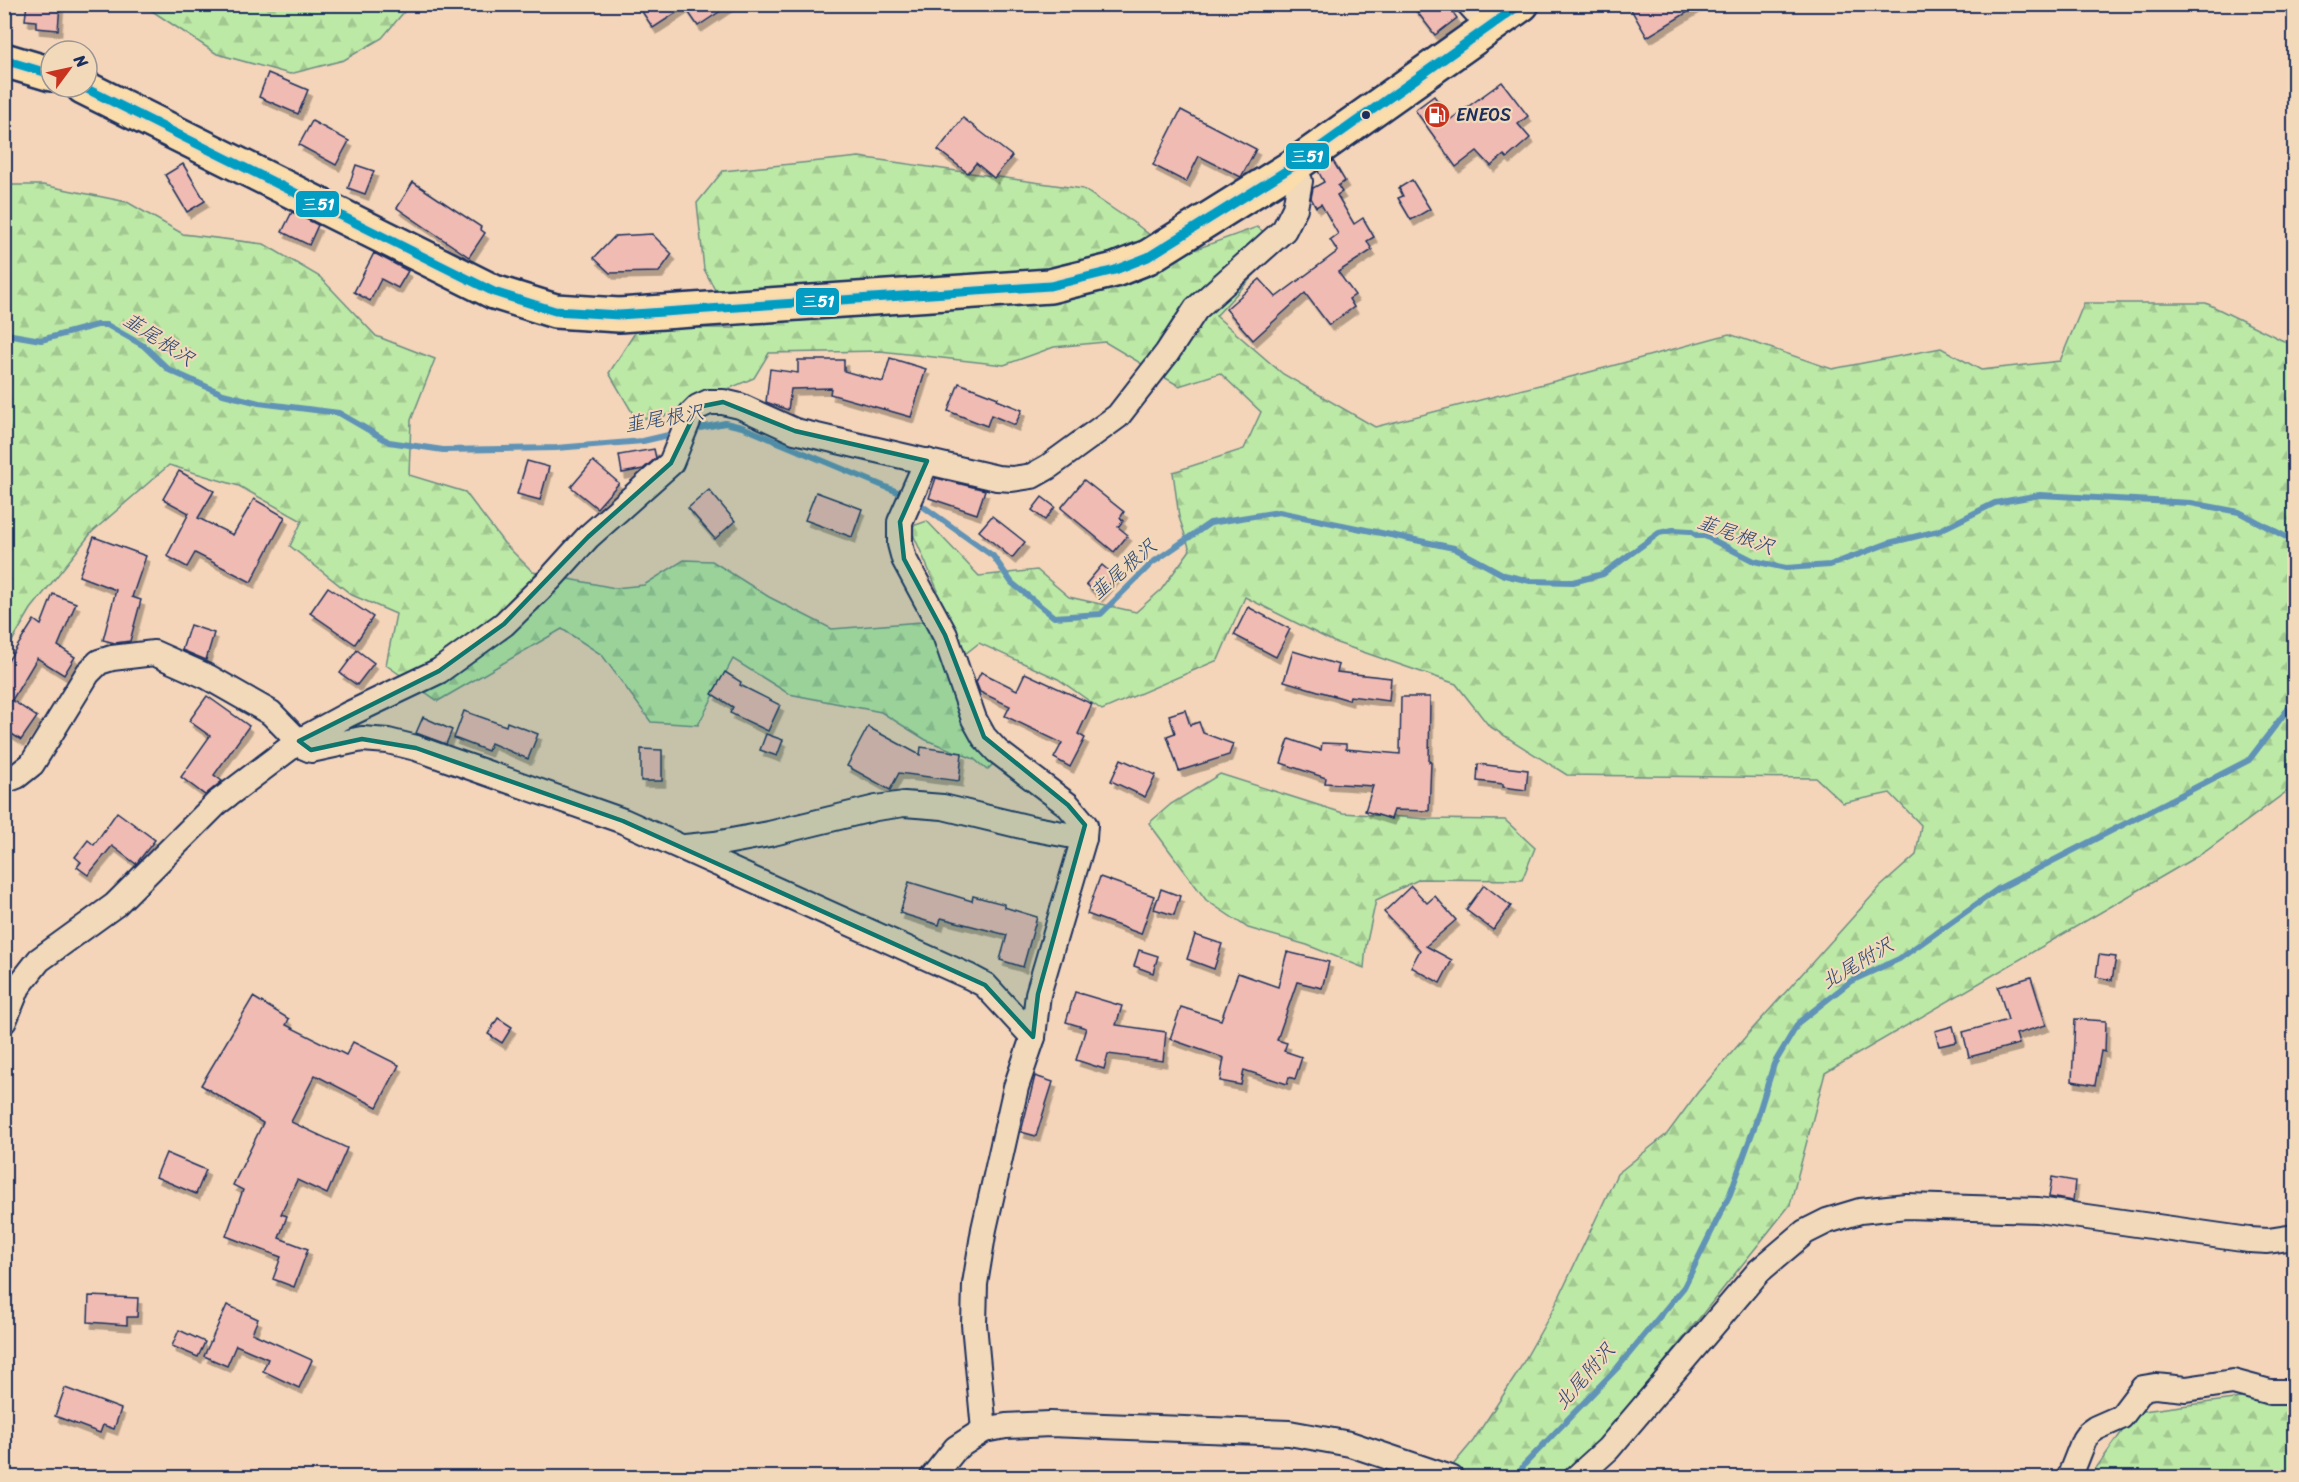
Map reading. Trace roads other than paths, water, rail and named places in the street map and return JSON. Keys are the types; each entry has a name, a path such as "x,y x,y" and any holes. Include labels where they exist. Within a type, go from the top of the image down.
{"highway":[{"path":"99,95 494,292 555,311 619,315 1050,286 1115,270 1148,257 1292,167 1479,16 1522,4"},
{"path":"4,60 39,70"}],"street":[{"path":"4,1021 18,987 39,960 115,905 217,803 299,741 439,671 504,624 550,579 588,537 671,463 691,414 698,407 709,402 740,406 795,431 922,471 1012,479 1032,476 1118,416 1167,353 1196,309 1284,230 1295,208 1300,181 1292,167"},
{"path":"922,471 904,511 899,533 904,559 945,635 974,719 984,738 996,751 1068,805 1085,825 1084,838 1038,994 1033,1037 1016,1087 975,1284 974,1324 984,1430"},
{"path":"4,781 17,776 32,764 88,673 99,662 154,652 208,677 271,713 304,747 311,750 362,739 388,741 416,748 622,821 683,847 985,985 1033,1037"},
{"path":"683,847 716,844 769,834 876,808 904,804 943,807 1030,828 1084,838"},
{"path":"1576,1478 1608,1449 1759,1271 1805,1232 1827,1221 1860,1211 1906,1206 2038,1210 2249,1240 2268,1241 2295,1237"},
{"path":"2069,1478 2089,1433 2121,1417 2143,1388 2149,1385 2187,1389 2233,1382 2270,1392 2295,1392"},
{"path":"932,1478 956,1448 984,1430 1006,1425 1050,1424 1289,1433 1350,1444 1413,1463 1451,1478"}],"waterway":[{"name":"韮尾根沢","path":"4,332 41,340 97,325 107,325 144,346 169,370 223,394 259,403 339,413 389,442 443,450 556,448 643,441 677,433"},
{"name":"韮尾根沢","path":"690,430 725,423 742,427 905,495"},
{"name":"韮尾根沢","path":"914,500 993,556 1012,583 1054,617 1101,614 1152,563 1210,523 1279,512 1454,548 1504,575 1530,581 1573,582 1603,574 1659,533 1673,530 1690,531 1698,536 1705,536 1754,561 1786,568 1830,565 1889,543 1938,531 1995,503 2040,495 2191,503 2239,512 2294,541"},
{"name":"北尾附沢","path":"1517,1478 1524,1465 1618,1367 1684,1287 1730,1194 1774,1064 1799,1022 1851,981 1899,959 1998,889 2249,760 2294,701"}],"place":[{"name":"ENEOS","path":"1437,115"}]}
